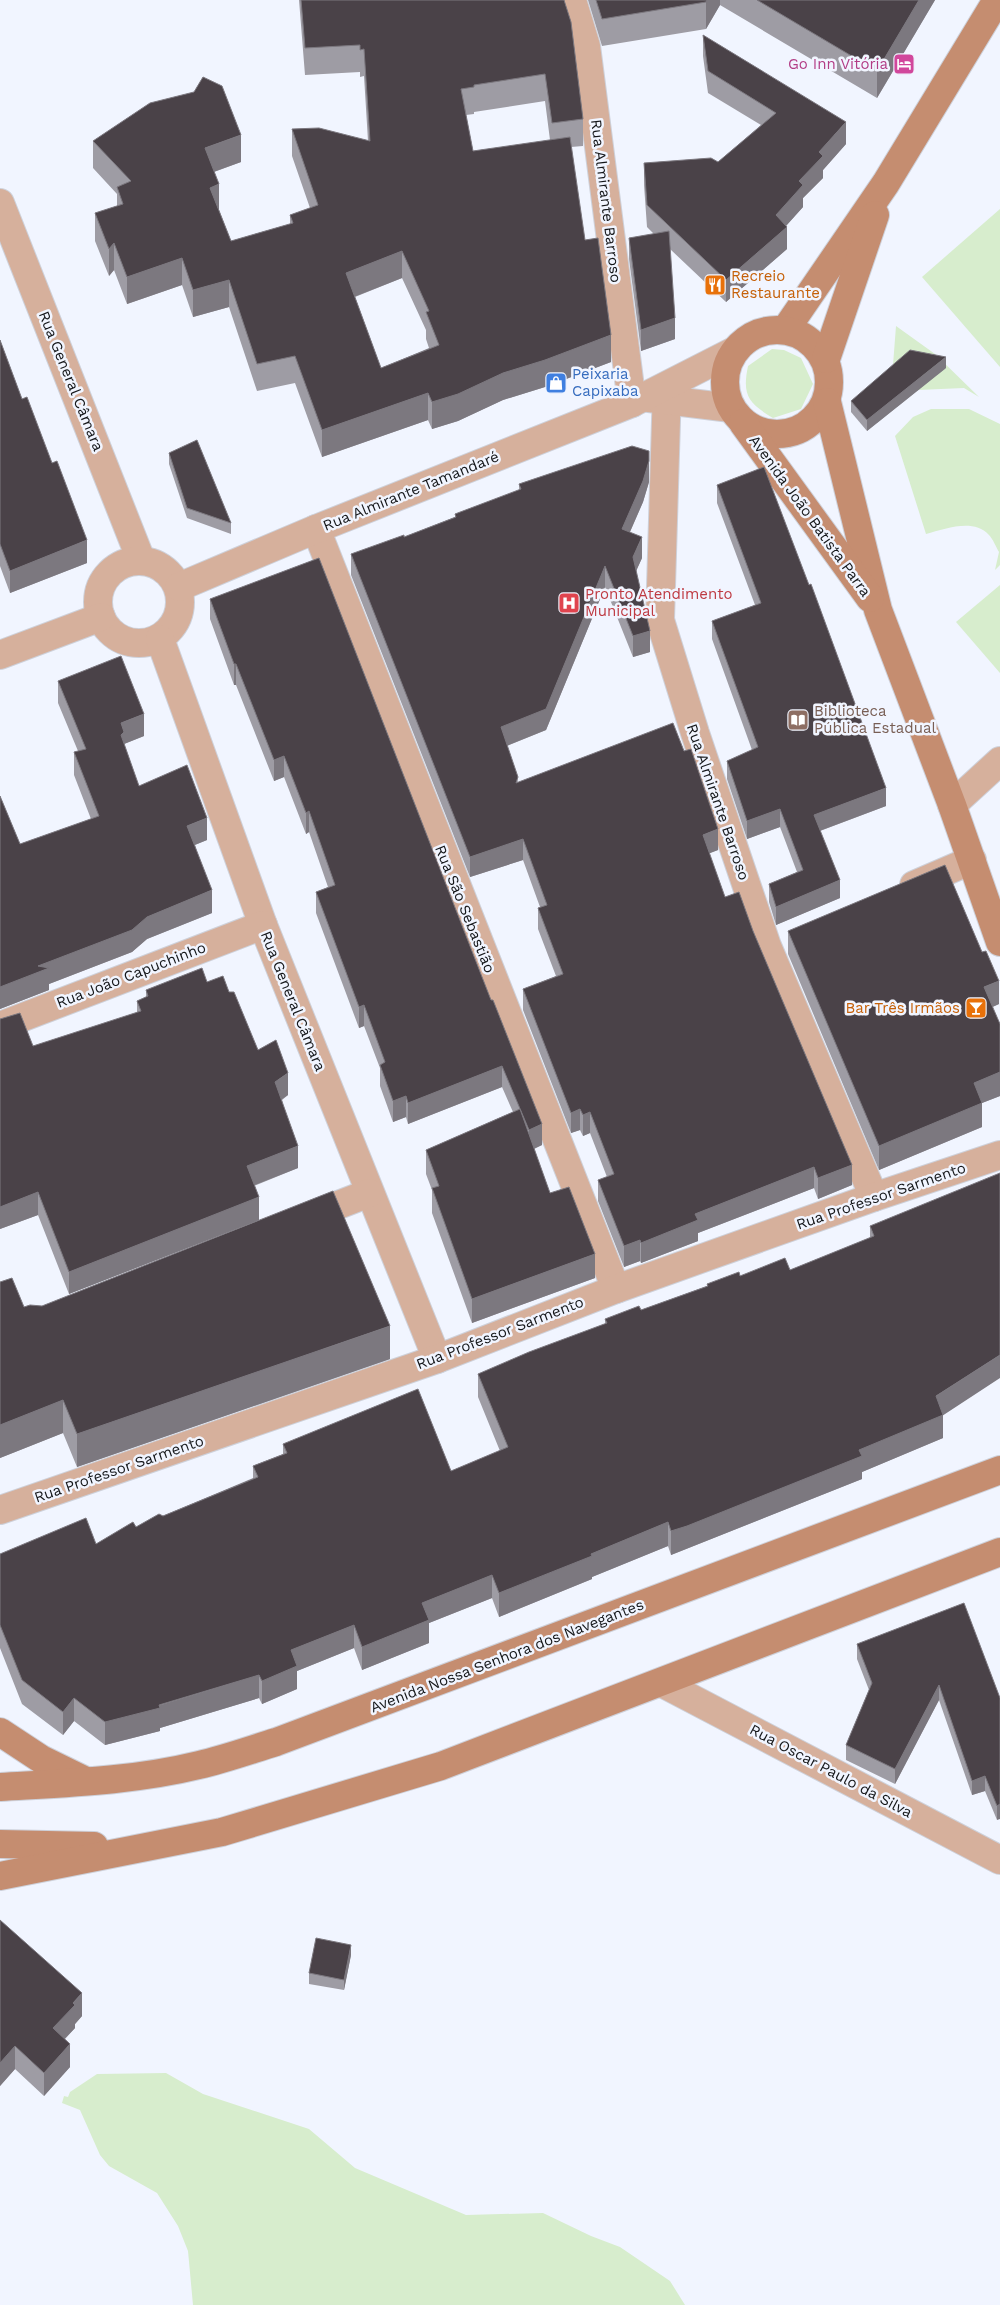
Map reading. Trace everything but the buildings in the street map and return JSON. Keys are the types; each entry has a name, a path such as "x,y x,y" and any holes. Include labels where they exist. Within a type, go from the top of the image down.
{"main road":[{"path":"786,329 886,183 997,0"},
{"path":"826,359 886,183"},
{"path":"767,329 786,329 812,341 826,359 831,384 827,402 813,422 795,432 764,433 737,415 725,392 726,366 734,351 750,336 767,329"},
{"name":"Avenida João Batista Parra","path":"827,402 878,610 952,805 1000,942"},
{"name":"Avenida João Batista Parra","path":"737,415 878,610"},
{"name":"Avenida Nossa Senhora dos Navegantes","path":"0,1787 87,1782 198,1765 276,1742 1000,1470"},
{"path":"0,1876 222,1832 441,1766 1000,1552"},
{"path":"0,1732 41,1759 87,1782"},
{"path":"0,1844 153,1846"}],"street":[{"name":"Rua Almirante Barroso","path":"572,0 586,46 653,397 660,620 686,708 767,946 874,1197"},
{"name":"Rua General Câmara","path":"0,203 141,560"},
{"name":"Rua Almirante Tamandaré","path":"179,587 316,529 653,397 734,351"},
{"name":"Rua Almirante Tamandaré","path":"653,397 737,415"},
{"name":"Rua São Sebastião","path":"316,529 616,1289"},
{"path":"141,560 157,564 170,573 179,587 182,602 179,616 171,629 160,639 139,643 118,638 108,630 101,617 98,601 101,585 111,571 125,562 141,560"},
{"path":"0,655 101,617"},
{"name":"Rua General Câmara","path":"160,639 263,925 437,1359"},
{"path":"952,805 1000,761"},
{"path":"892,894 972,860"},
{"name":"Rua João Capuchinho","path":"0,1026 263,925"},
{"path":"767,946 794,935"},
{"name":"Rua Professor Sarmento","path":"0,1510 437,1359 616,1289 874,1197 1000,1155"},
{"path":"286,1226 369,1193"},
{"name":"Rua Oscar Paulo da Silva","path":"662,1683 1000,1860"}],"green space":[{"path":"1000,209 1000,367 922,277"},
{"path":"896,326 935,354 979,397 964,388 918,390 899,375 900,366 893,365"},
{"path":"772,349 784,350 801,358 813,384 801,409 773,418 753,403 749,397 746,384 748,366"},
{"path":"931,409 969,409 1000,424 1000,565 995,570 999,552 990,537 983,530 975,527 959,526 926,534 895,436 913,417"},
{"path":"1000,585 1000,673 956,622"},
{"path":"166,2073 203,2094 309,2129 355,2168 466,2215 543,2213 591,2236 620,2247 670,2281 685,2305 193,2305 188,2251 178,2226 157,2193 109,2166 100,2155 80,2110 62,2103 64,2096 68,2097 70,2092 97,2074"}],"place":[{"name":"Go Inn Vitória","path":"904,64"},
{"name":"Recreio Restaurante","path":"715,285"},
{"name":"Peixaria Capixaba","path":"556,383"},
{"name":"Pronto Atendimento Municipal","path":"569,603"},
{"name":"Biblioteca Pública Estadual","path":"798,720"},
{"name":"Bar Três Irmãos","path":"976,1008"}]}
